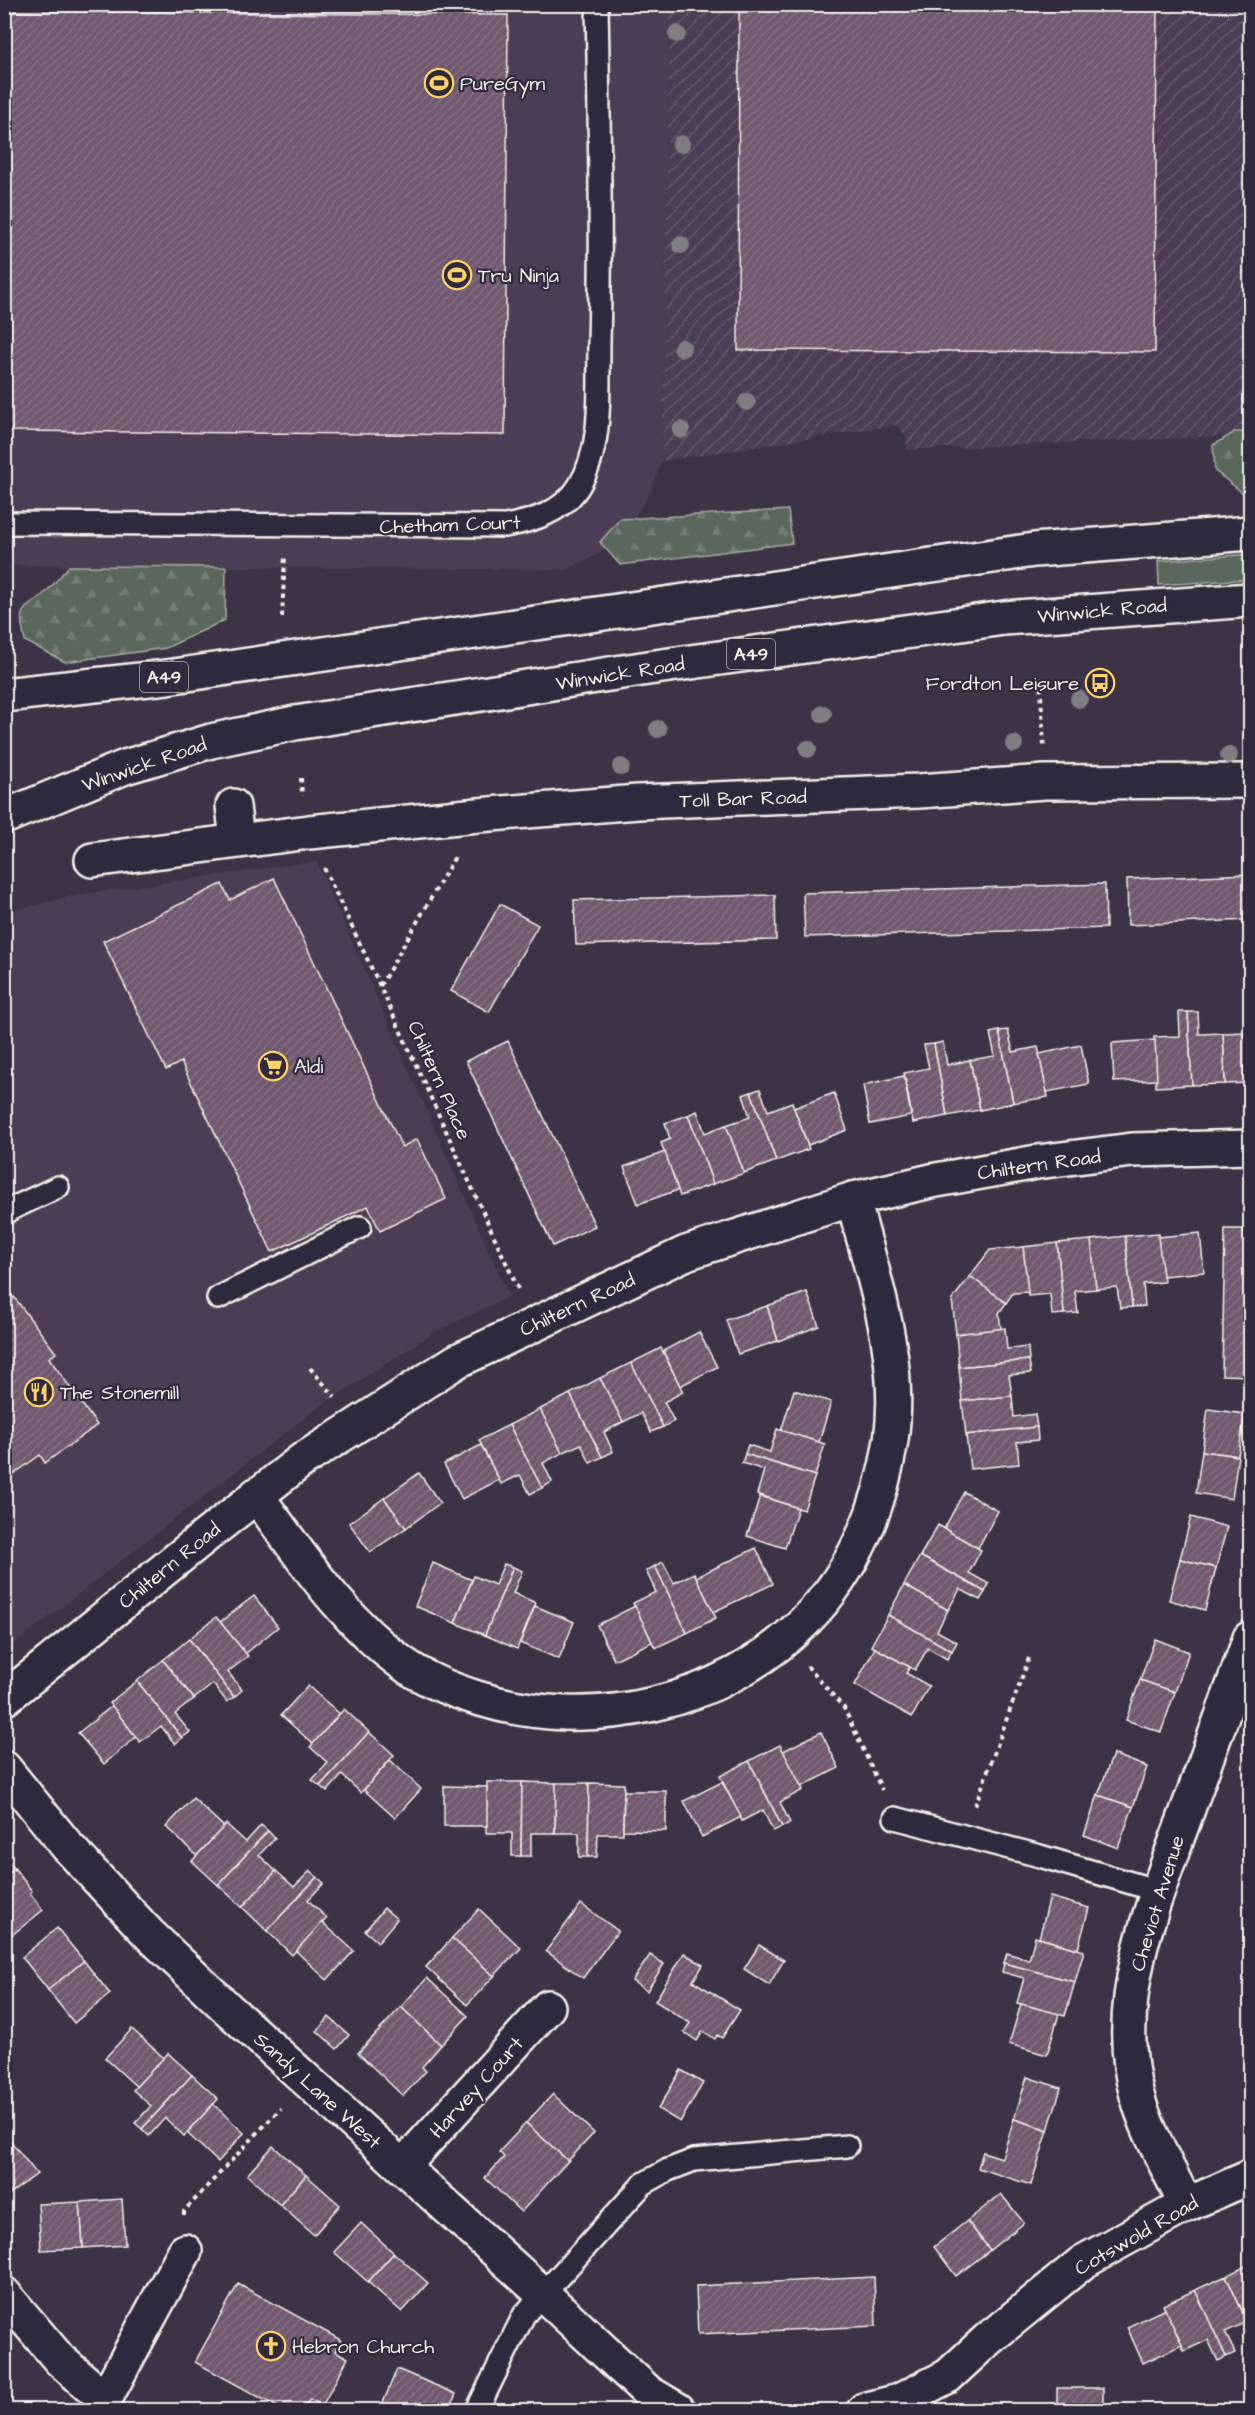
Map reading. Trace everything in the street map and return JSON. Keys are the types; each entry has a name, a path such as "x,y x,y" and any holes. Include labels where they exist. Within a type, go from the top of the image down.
{"main road":[{"name":"A49","path":"4,695 167,677 1034,550 1251,533"},
{"name":"Winwick Road","path":"4,817 125,767 211,741 295,723 648,668 1004,618 1251,600"},
{"name":"Toll Bar Road","path":"92,860 237,840 478,815 638,802 919,791 1045,782 1251,781"},
{"path":"233,806 237,840"},
{"name":"Chiltern Road","path":"4,1699 301,1461 457,1361 686,1253 853,1199 931,1181 1037,1162 1132,1150 1251,1147"},
{"path":"256,1495 343,1610 371,1639 403,1664 435,1683 497,1704 528,1711 597,1714 663,1702 721,1681 747,1667 784,1640 808,1618 834,1586 853,1557 878,1498 891,1439 894,1405 888,1336 853,1199"},
{"name":"Cheviot Avenue","path":"1186,2205 1150,2135 1140,2108 1131,2066 1128,2010 1137,1956 1158,1892 1251,1638"},
{"name":"Sandy Lane West","path":"4,1768 68,1847 149,1934 228,2009 542,2293 654,2402 678,2410"},
{"name":"Harvey Court","path":"403,2166 548,2007"},
{"name":"Cotswold Road","path":"864,2410 899,2401 948,2376 987,2340 1083,2262 1186,2205 1251,2177"},
{"path":"4,2294 60,2360 102,2404 185,2251"},
{"name":"Cotswold Road","path":"929,2410 948,2376"}],"lane":[{"name":"Chetham Court","path":"4,522 505,526 533,521 560,507 578,487 590,463 596,431 601,261 597,4"},
{"path":"4,1214 58,1187"},
{"path":"218,1298 360,1227"},
{"path":"895,1818 1158,1892"},
{"path":"477,2410 524,2315 643,2184 668,2170 694,2160 847,2146"}],"path":[{"path":"282,617 286,526"},
{"path":"1040,678 1045,782"},
{"path":"380,986 478,815"},
{"name":"Chiltern Place","path":"321,861 534,1323"},
{"path":"310,1368 339,1402"},
{"path":"784,1640 844,1708 895,1818"},
{"path":"964,1836 1029,1658"},
{"path":"185,2251 184,2211 288,2100 302,2100 315,2086"}],"shaded area":[{"path":"5,5 670,5 662,461 650,493 628,528 599,554 566,570 5,565"},
{"path":"670,5 1250,5 1250,435 907,450 906,436 896,425 662,461"},
{"path":"316,861 509,1296 432,1334 316,1409 5,1651 5,913 75,895"}],"green space":[{"path":"1235,432 1250,432 1250,493 1243,493 1215,471 1213,445"},
{"path":"788,510 792,543 620,565 600,542 620,519"},
{"path":"1250,554 1250,579 1159,585 1158,561"},
{"path":"69,566 226,567 225,620 166,648 65,662 25,641 21,620 24,610 47,591"}],"building":[{"path":"739,4 1157,4 1155,352 738,350"},
{"path":"4,11 508,15 505,435 4,431"},
{"path":"1250,874 1250,920 1128,925 1127,879"},
{"name":"Aldi","path":"274,878 402,1147 417,1139 446,1199 380,1231 368,1206 272,1252 181,1062 166,1070 103,941 222,884 230,900"},
{"path":"1105,884 1106,928 805,937 803,893"},
{"path":"775,895 776,940 576,945 574,900"},
{"path":"500,904 538,925 489,1012 451,991"},
{"path":"1246,1009 1250,1009 1250,1083 1225,1084 1223,1033 1247,1032"},
{"path":"1179,1012 1188,1012 1192,1085 1156,1087 1154,1037 1180,1036"},
{"path":"1188,1012 1198,1012 1199,1034 1223,1033 1225,1084 1192,1085"},
{"path":"1008,1030 1013,1052 1038,1047 1048,1097 1013,1103 999,1031"},
{"path":"999,1031 1013,1103 980,1110 970,1060 995,1056 990,1033"},
{"path":"1155,1040 1157,1080 1114,1082 1112,1043"},
{"path":"508,1041 595,1226 553,1246 466,1061"},
{"path":"943,1042 947,1065 970,1060 980,1110 947,1116 934,1044"},
{"path":"934,1044 947,1116 913,1123 904,1073 929,1068 924,1045"},
{"path":"1081,1045 1089,1084 1047,1092 1039,1054"},
{"path":"904,1076 911,1116 870,1124 863,1085"},
{"path":"760,1089 768,1111 792,1102 809,1149 776,1161 751,1092"},
{"path":"751,1092 776,1161 744,1173 726,1125 750,1117 743,1095"},
{"path":"834,1093 847,1130 808,1145 794,1108"},
{"path":"697,1111 705,1133 726,1125 744,1173 713,1184 688,1115"},
{"path":"688,1115 713,1184 680,1196 661,1143 670,1139 665,1123"},
{"path":"665,1152 678,1190 638,1204 624,1167"},
{"path":"1225,1229 1250,1229 1250,1376 1222,1375"},
{"path":"1159,1233 1164,1282 1143,1284 1145,1306 1132,1307 1125,1236"},
{"path":"1200,1233 1204,1272 1163,1276 1158,1237"},
{"path":"1125,1236 1132,1307 1120,1308 1117,1287 1096,1289 1091,1240"},
{"path":"1091,1240 1096,1289 1075,1291 1078,1313 1064,1314 1057,1243"},
{"path":"1057,1243 1064,1314 1052,1315 1050,1294 1028,1296 1023,1247"},
{"path":"1023,1247 1028,1292 1013,1293 1006,1303 970,1276 990,1250"},
{"path":"970,1276 1006,1303 999,1313 1001,1329 956,1334 952,1300"},
{"path":"807,1292 819,1326 778,1341 767,1306"},
{"name":"The Stonemill","path":"14,1297 56,1353 49,1358 97,1425 45,1463 40,1455 4,1481 4,1304"},
{"path":"767,1306 778,1341 738,1354 726,1320"},
{"path":"1005,1328 1007,1349 1028,1347 1029,1360 959,1367 956,1334"},
{"path":"699,1332 717,1367 680,1386 663,1351"},
{"path":"661,1348 683,1392 664,1402 674,1421 663,1427 631,1363"},
{"path":"1029,1360 1031,1373 1009,1375 1012,1396 962,1401 959,1367"},
{"path":"631,1363 663,1427 651,1432 641,1413 623,1422 600,1378"},
{"path":"600,1378 623,1422 604,1432 613,1452 602,1457 570,1394"},
{"path":"794,1390 831,1402 819,1442 781,1431"},
{"path":"570,1394 602,1457 590,1463 581,1444 562,1453 540,1409"},
{"path":"1012,1396 1014,1417 1035,1414 1037,1427 966,1435 962,1401"},
{"path":"540,1409 562,1453 543,1463 552,1482 542,1488 509,1425"},
{"path":"1208,1409 1245,1414 1238,1456 1202,1451"},
{"path":"509,1425 542,1488 530,1494 520,1475 501,1484 479,1440"},
{"path":"1037,1427 1038,1440 1017,1442 1019,1464 970,1469 966,1435"},
{"path":"777,1429 825,1444 815,1476 745,1454 748,1445 770,1452"},
{"path":"481,1445 499,1480 462,1499 444,1464"},
{"path":"1202,1451 1238,1456 1232,1499 1196,1493"},
{"path":"745,1454 815,1476 804,1510 757,1494 764,1470 742,1463"},
{"path":"419,1473 440,1503 406,1528 384,1498"},
{"path":"964,1492 998,1511 978,1548 944,1529"},
{"path":"760,1496 798,1508 785,1548 747,1536"},
{"path":"384,1498 406,1528 370,1552 349,1523"},
{"path":"1191,1517 1227,1527 1216,1568 1180,1559"},
{"path":"938,1525 981,1550 969,1573 989,1584 985,1592 920,1556"},
{"path":"756,1548 773,1584 713,1612 696,1577"},
{"path":"920,1556 985,1592 980,1600 960,1589 948,1610 904,1585"},
{"path":"1180,1559 1216,1568 1205,1610 1169,1600"},
{"path":"663,1562 674,1583 694,1573 716,1618 687,1633 655,1566"},
{"path":"433,1563 472,1580 455,1623 415,1606"},
{"path":"504,1564 513,1567 485,1635 455,1623 474,1576 495,1585"},
{"path":"655,1566 687,1633 655,1648 633,1603 656,1592 646,1571"},
{"path":"513,1567 522,1571 513,1593 536,1603 517,1649 485,1635"},
{"path":"904,1585 948,1610 937,1631 957,1642 952,1651 888,1615"},
{"path":"254,1596 278,1627 245,1654 220,1622"},
{"path":"535,1606 574,1622 559,1659 520,1643"},
{"path":"635,1606 652,1642 614,1660 597,1625"},
{"path":"888,1615 952,1651 947,1659 928,1648 915,1670 871,1646"},
{"path":"216,1617 248,1656 228,1672 242,1690 234,1697 189,1639"},
{"path":"189,1639 234,1697 227,1702 213,1684 194,1699 163,1660"},
{"path":"1155,1639 1189,1652 1175,1692 1140,1680"},
{"path":"875,1648 910,1667 906,1673 929,1686 912,1717 855,1685"},
{"path":"163,1660 194,1699 175,1714 190,1732 182,1738 137,1681"},
{"path":"1140,1680 1175,1692 1161,1732 1126,1720"},
{"path":"137,1681 182,1738 175,1744 161,1726 140,1742 109,1703"},
{"path":"308,1686 340,1714 313,1744 281,1715"},
{"path":"112,1706 136,1737 104,1764 78,1733"},
{"path":"344,1709 369,1732 320,1786 312,1780 328,1763 310,1747"},
{"path":"369,1732 394,1755 361,1793 342,1775 327,1792 320,1786"},
{"path":"821,1732 839,1768 801,1787 783,1751"},
{"path":"780,1745 803,1790 780,1802 790,1823 782,1827 749,1761"},
{"path":"1113,1754 1147,1767 1133,1807 1098,1795"},
{"path":"390,1760 421,1789 395,1818 364,1790"},
{"path":"749,1761 782,1827 773,1831 763,1810 742,1821 720,1776"},
{"path":"487,1782 522,1782 521,1856 512,1856 512,1833 486,1833"},
{"path":"522,1782 556,1783 555,1833 531,1833 531,1856 521,1856"},
{"path":"722,1782 741,1817 702,1837 684,1801"},
{"path":"556,1783 589,1783 588,1857 579,1857 579,1833 555,1833"},
{"path":"589,1783 624,1784 623,1834 598,1834 597,1857 588,1857"},
{"path":"444,1786 487,1787 487,1826 444,1826"},
{"path":"624,1791 666,1791 666,1831 623,1830"},
{"path":"1098,1795 1133,1807 1118,1848 1084,1835"},
{"path":"193,1798 224,1827 197,1856 166,1827"},
{"path":"226,1824 246,1842 261,1825 268,1831 218,1885 192,1861"},
{"path":"268,1831 275,1838 259,1855 276,1871 242,1907 218,1885"},
{"path":"4,1856 15,1869 4,1877"},
{"path":"15,1869 43,1910 8,1938 4,1933 4,1877"},
{"path":"276,1871 294,1887 310,1871 317,1877 267,1931 242,1907"},
{"path":"317,1877 324,1883 308,1900 327,1918 292,1955 267,1931"},
{"path":"1050,1897 1089,1908 1078,1949 1039,1938"},
{"path":"581,1904 618,1931 583,1978 546,1951"},
{"path":"384,1908 397,1919 378,1942 365,1931"},
{"path":"479,1909 521,1948 494,1976 452,1938"},
{"path":"322,1922 354,1951 327,1980 296,1951"},
{"path":"57,1928 84,1961 48,1990 22,1957"},
{"path":"1035,1937 1084,1951 1075,1982 1004,1963 1007,1953 1029,1960"},
{"path":"452,1938 494,1976 467,2005 426,1967"},
{"path":"759,1945 784,1960 769,1985 744,1969"},
{"path":"684,1953 703,1965 693,1981 740,2010 722,2038 717,2035 715,2039 703,2031 697,2041 684,2032 690,2023 655,2001"},
{"path":"650,1955 664,1964 647,1991 632,1981"},
{"path":"84,1961 110,1994 74,2023 48,1990"},
{"path":"1004,1963 1075,1982 1065,2016 1017,2003 1024,1978 1002,1972"},
{"path":"427,1978 468,2016 441,2045 401,2007"},
{"path":"1021,2004 1059,2014 1047,2055 1009,2044"},
{"path":"401,2007 441,2045 422,2067 426,2071 403,2096 358,2053"},
{"path":"329,2017 349,2035 337,2049 317,2031"},
{"path":"132,2029 164,2058 137,2087 105,2058"},
{"path":"168,2053 192,2075 142,2129 135,2123 151,2106 133,2090"},
{"path":"681,2070 703,2083 680,2122 658,2109"},
{"path":"192,2075 218,2099 184,2136 165,2118 149,2136 142,2129"},
{"path":"1027,2077 1061,2088 1048,2130 1014,2119"},
{"path":"553,2094 594,2133 568,2161 526,2123"},
{"path":"213,2104 244,2133 218,2162 187,2133"},
{"path":"1014,2119 1048,2130 1031,2185 978,2168 983,2152 1002,2158"},
{"path":"526,2123 568,2161 521,2212 485,2178 504,2157 499,2152"},
{"path":"4,2133 37,2174 4,2198"},
{"path":"273,2146 306,2175 280,2205 247,2175"},
{"path":"306,2175 340,2205 314,2235 280,2205"},
{"path":"1001,2194 1024,2223 990,2250 967,2221"},
{"path":"122,2199 125,2245 83,2248 80,2202"},
{"path":"80,2202 83,2248 41,2250 38,2204"},
{"path":"967,2221 990,2250 956,2276 934,2247"},
{"path":"361,2223 394,2253 368,2282 334,2252"},
{"path":"394,2253 428,2283 402,2312 368,2282"},
{"path":"1250,2264 1250,2320 1247,2322 1226,2276"},
{"path":"1226,2276 1247,2322 1225,2332 1235,2353 1226,2357 1195,2290"},
{"path":"874,2277 876,2326 698,2334 696,2286"},
{"name":"Hebron Church","path":"238,2284 341,2340 335,2351 348,2358 322,2406 310,2399 303,2410 283,2410 195,2362"},
{"path":"1195,2290 1226,2357 1218,2361 1208,2340 1184,2351 1163,2305"},
{"path":"1165,2309 1182,2345 1143,2363 1127,2327"},
{"path":"397,2369 456,2394 449,2410 380,2410"},
{"path":"1057,2388 1103,2388 1103,2410 1053,2410 1053,2404 1057,2404"}],"place":[{"name":"PureGym","path":"439,83"},
{"name":"Tru Ninja","path":"457,275"},
{"name":"Fordton Leisure","path":"1100,683"},
{"name":"Aldi","path":"273,1066"},
{"name":"The Stonemill","path":"39,1392"},
{"name":"Hebron Church","path":"271,2346"}]}
